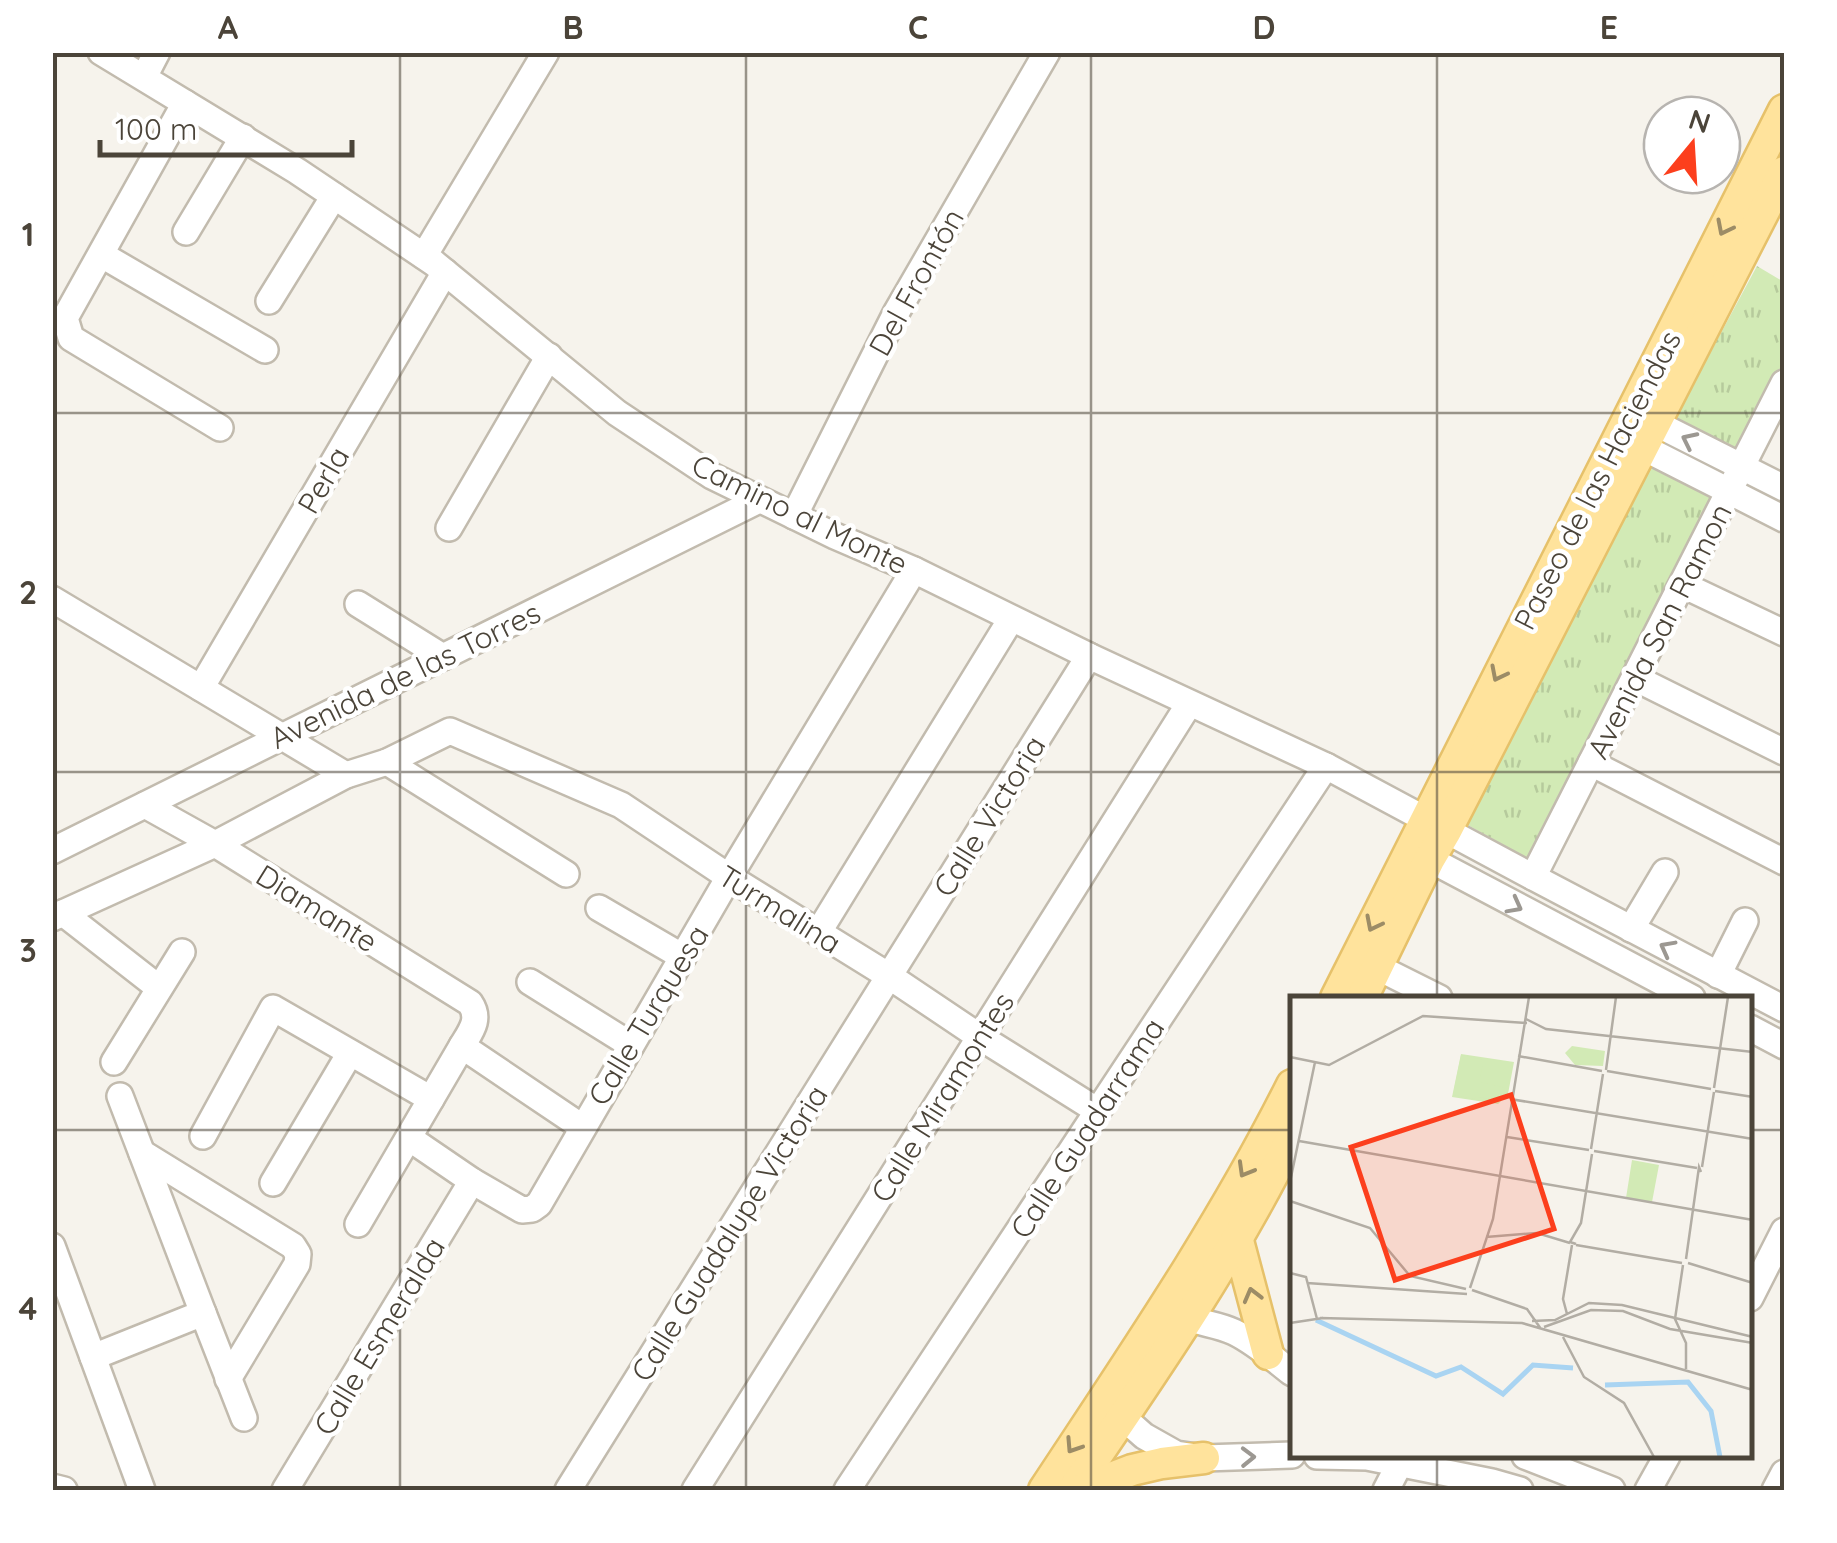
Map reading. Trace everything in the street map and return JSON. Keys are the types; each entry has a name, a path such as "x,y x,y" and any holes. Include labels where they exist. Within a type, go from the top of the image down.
{"main road":[{"name":"Paseo de las Haciendas","path":"1436,825 1784,110"},
{"name":"Paseo de las Haciendas","path":"1436,825 1648,435 1784,172"},
{"path":"1337,996 1436,825"},
{"path":"1363,996 1378,967 1419,855"},
{"path":"1177,1312 1232,1194 1290,1089"},
{"path":"1044,1490 1113,1409 1177,1312 1237,1237 1287,1156"},
{"path":"1237,1237 1268,1354"},
{"path":"1076,1490 1113,1409"},
{"path":"1076,1490 1132,1470 1204,1458"}],"street":[{"name":"Camino al Monte","path":"101,52 243,137 424,256 617,413 712,476 1326,766 1784,1008"},
{"path":"144,77 157,52"},
{"path":"424,256 546,52"},
{"name":"Del Frontón","path":"794,516 896,313 1047,52"},
{"path":"185,103 65,318 71,338 220,428"},
{"path":"186,232 243,137"},
{"path":"269,301 334,196"},
{"path":"102,255 264,350"},
{"name":"Perla","path":"200,688 445,272"},
{"path":"449,528 549,356"},
{"name":"Avenida San Ramon","path":"1532,877 1784,383"},
{"path":"1648,435 1742,466 1784,488"},
{"path":"1648,435 1731,492 1784,519"},
{"name":"Avenida de las Torres","path":"52,850 759,500"},
{"name":"Calle Turquesa","path":"472,1180 522,1210 532,1210 538,1204 914,570"},
{"path":"1683,585 1784,633"},
{"path":"52,599 346,775"},
{"path":"358,604 442,657"},
{"path":"818,933 1011,619"},
{"name":"Calle Victoria","path":"889,976 1089,656"},
{"path":"1635,678 1784,752"},
{"name":"Calle Miramontes","path":"695,1490 1189,704"},
{"name":"Turmalina","path":"387,762 450,730 622,805 1098,1111"},
{"path":"158,988 58,915 215,844 346,775 387,762 566,874"},
{"path":"1591,763 1784,862"},
{"name":"Calle Guadarrama","path":"848,1490 1326,766"},
{"name":"Diamante","path":"145,805 215,844 470,1003 476,1021 462,1046"},
{"path":"1419,855 1662,991"},
{"path":"1631,929 1665,872"},
{"path":"599,908 683,957"},
{"path":"1718,975 1745,921"},
{"path":"114,1062 182,952"},
{"path":"1378,967 1434,996"},
{"name":"Calle Guadalupe Victoria","path":"568,1490 889,976"},
{"path":"530,982 632,1045"},
{"path":"203,1136 273,1008 431,1099"},
{"path":"358,1224 462,1046 582,1128"},
{"path":"274,1183 350,1052"},
{"path":"120,1096 244,1418"},
{"path":"409,1138 472,1180"},
{"path":"142,1153 293,1246 298,1254 297,1264 228,1379"},
{"name":"Calle Esmeralda","path":"285,1490 472,1180"},
{"path":"1752,1294 1784,1231"},
{"path":"52,1246 142,1490"},
{"path":"1177,1312 1236,1332 1290,1371"},
{"path":"93,1357 203,1313"},
{"path":"1113,1409 1144,1436 1176,1454 1204,1458 1290,1455"},
{"path":"1373,1458 1512,1489"},
{"path":"1535,1458 1612,1490"},
{"path":"1648,1490 1665,1458"},
{"path":"1386,1490 1400,1464"},
{"path":"1776,1490 1784,1474"},
{"path":"52,1487 64,1490"}],"green space":[{"path":"1757,266 1784,282 1784,362 1738,454 1673,422"},
{"path":"1652,463 1717,497 1530,860 1466,824"}]}
